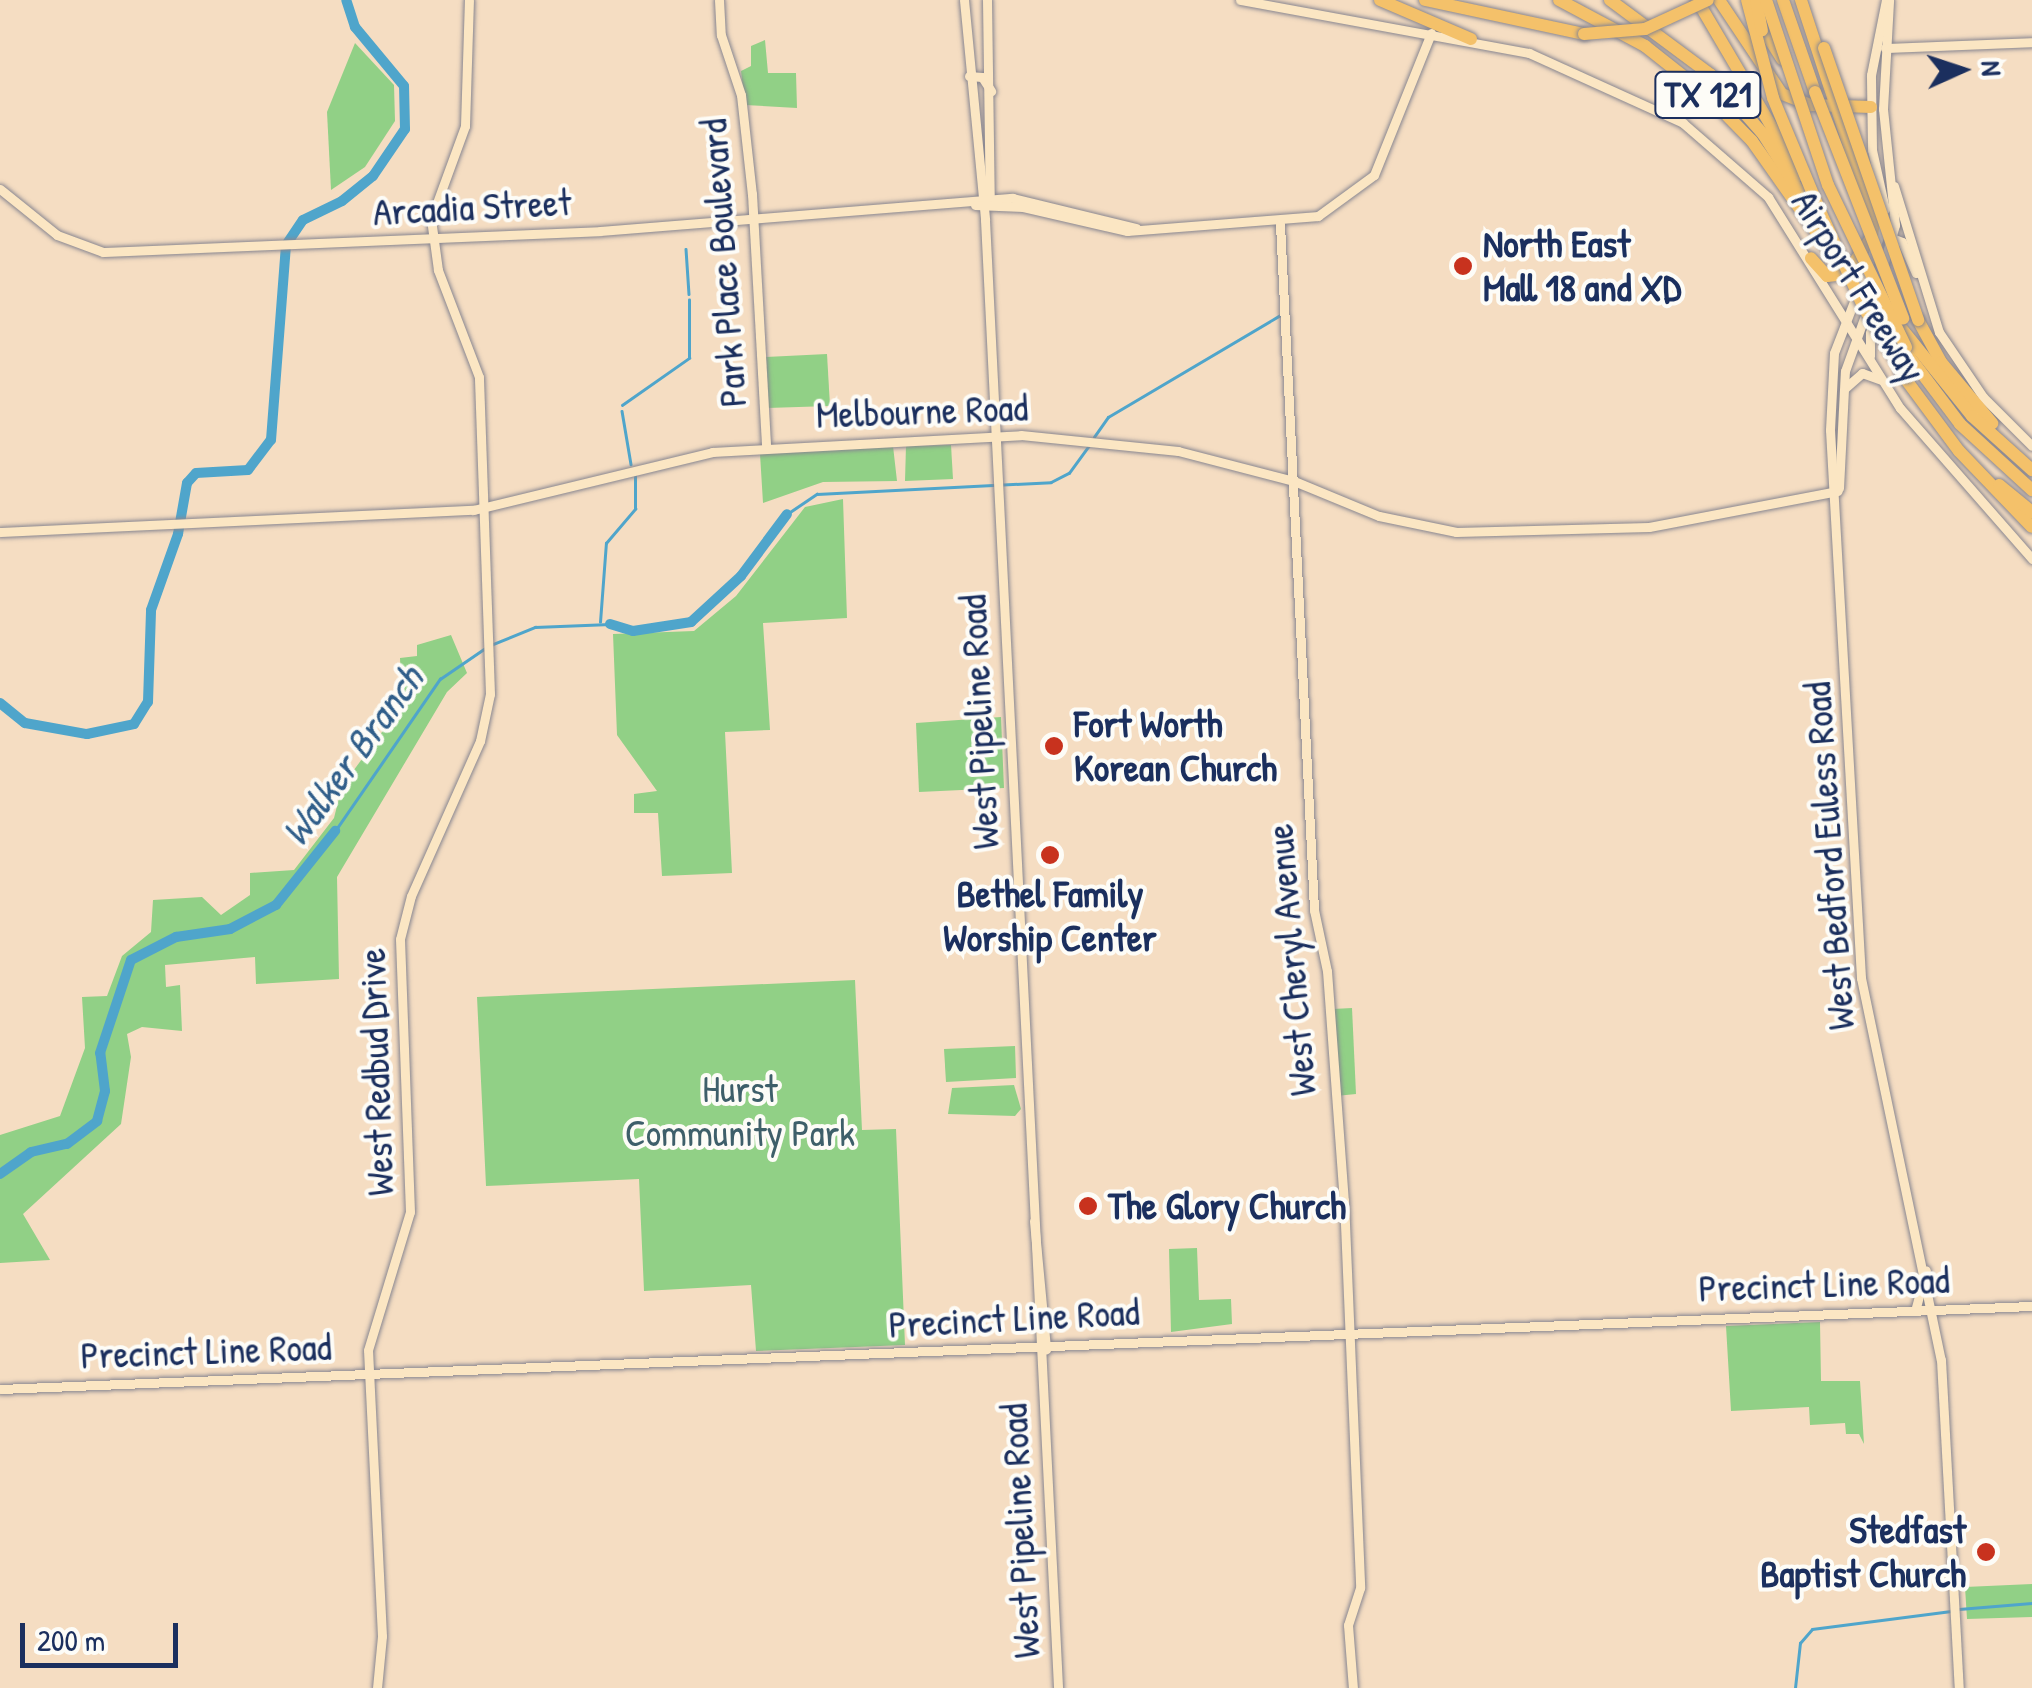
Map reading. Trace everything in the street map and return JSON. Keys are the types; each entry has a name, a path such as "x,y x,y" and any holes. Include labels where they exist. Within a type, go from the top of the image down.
{"highway":[{"path":"1380,0 1471,39"},
{"path":"1425,0 1584,34 1646,29 1708,0"},
{"name":"Airport Freeway","path":"1559,0 1645,46 1707,95 1771,165 1959,450 2032,526"},
{"path":"1610,0 1682,50 1747,114 1929,408 2032,512"},
{"path":"1695,0 1773,123 1838,263"},
{"path":"1719,0 1782,94 1811,105 1877,108"},
{"path":"1750,0 1773,98 1850,279"},
{"path":"1750,0 1808,162 1855,270 1903,363 1960,424 2032,490"},
{"name":"TX 121","path":"1750,0 1769,37 1807,92"},
{"path":"1766,0 1786,46 1814,150 1903,363"},
{"path":"1783,0 1807,92"},
{"path":"1801,0 1871,212 1872,237 1837,277 1811,258"},
{"path":"1810,0 1918,320 1954,380 2030,468"},
{"name":"Airport Freeway","path":"1807,92 1900,319 1972,416 2030,468"}],"main road":[{"name":"West Redbud Drive","path":"377,1688 382,1636 368,1375 370,1337 410,1212 400,939 411,896 484,730 490,657 479,378 432,238 434,203 466,126 469,0"},
{"name":"Park Place Boulevard","path":"716,0 722,35 738,76 754,219 766,447"},
{"name":"West Pipeline Road","path":"960,0 985,202"},
{"name":"West Pipeline Road","path":"990,0 992,93 985,220 1058,1688"},
{"name":"Airport Freeway","path":"1240,0 1471,39 1574,69 1683,123 1768,197 1811,258 1882,381 2032,559"},
{"path":"1888,0 1877,108 1884,206 1881,237 1893,238 1906,247 1923,294"},
{"path":"1406,29 1421,47"},
{"path":"985,202 1136,228 1280,224 1338,208 1370,180 1392,139 1421,47 1431,33"},
{"path":"1882,47 2032,42"},
{"path":"969,76 982,77 992,93"},
{"name":"West Bedford Euless Road","path":"1838,491 1844,468 1842,395 1855,340 1893,238 1877,108"},
{"name":"Airport Freeway","path":"1886,165 1912,237 1923,294 1965,374 2032,446"},
{"name":"Arcadia Street","path":"0,189 57,235 92,250 432,238 985,202"},
{"name":"West Cheryl Avenue","path":"1280,224 1314,910 1328,971 1349,1335 1360,1588 1348,1625 1352,1688"},
{"name":"West Bedford Euless Road","path":"1881,237 1847,320 1830,378 1861,978 1934,1310 1959,1688"},
{"path":"1882,381 1868,346 1884,295 1899,274 1911,277 1923,294"},
{"path":"1842,395 1862,373 1882,381"},
{"name":"Melbourne Road","path":"0,532 483,509 690,456 766,447 995,436 1080,438 1178,451 1294,481 1379,516 1481,533 1649,527 1838,491"},
{"path":"1915,1311 1926,1270"},
{"name":"Precinct Line Road","path":"0,1389 2032,1306"}],"green space":[{"path":"765,40 768,73 796,73 797,108 745,105 741,71 751,66 751,46"},
{"path":"355,43 394,85 395,121 365,167 331,190 327,112"},
{"path":"827,354 830,406 767,408 766,357"},
{"path":"951,445 953,479 905,481 906,446"},
{"path":"893,446 897,481 823,482 763,503 760,454"},
{"path":"843,499 847,618 763,623 770,730 725,732 732,873 662,876 658,813 634,813 634,794 657,791 617,735 613,634 694,631 736,596 805,507"},
{"path":"451,635 467,673 447,692 337,877 339,979 256,984 255,957 165,965 166,987 180,985 182,1031 142,1027 127,1034 131,1057 121,1124 23,1214 50,1260 0,1263 0,1135 60,1116 85,1048 82,997 107,996 122,956 151,932 153,900 202,897 221,915 250,895 250,873 294,870 334,818 342,786 402,705 400,658 417,656 417,645"},
{"path":"1001,717 1004,788 919,792 916,723"},
{"name":"Hurst Community Park","path":"855,980 862,1130 896,1129 905,1345 756,1351 751,1285 644,1291 639,1179 486,1186 477,997"},
{"path":"1352,1008 1356,1094 1336,1096 1333,1009"},
{"path":"1015,1046 1016,1078 946,1082 944,1049"},
{"path":"1014,1085 1021,1109 1015,1116 948,1114 952,1088"},
{"path":"1197,1248 1199,1300 1231,1299 1232,1324 1171,1332 1169,1249"},
{"path":"1820,1322 1821,1381 1860,1381 1864,1444 1859,1434 1846,1434 1845,1423 1810,1425 1809,1407 1731,1411 1726,1326"},
{"path":"2032,1584 2032,1617 1967,1619 1965,1587"}],"waterway":[{"path":"0,703 25,723 87,734 134,724 148,702 151,610 178,534 187,483 196,473 248,470 271,440 286,245 303,220 342,201 373,176 405,129 404,86 355,27 346,0"},
{"path":"686,249 689,294"},
{"path":"622,405 689,358 689,300"},
{"name":"Walker Branch","path":"1094,437 1108,417 1279,316"},
{"path":"622,411 631,464"},
{"name":"Walker Branch","path":"787,514 817,494 1051,482 1069,473 1090,444"},
{"path":"600,622 606,543 635,509 635,476"},
{"name":"Walker Branch","path":"610,624 633,631 691,622 741,576 787,514"},
{"name":"Walker Branch","path":"491,645 535,627 610,624"},
{"name":"Walker Branch","path":"335,831 440,679 484,649"},
{"name":"Walker Branch","path":"0,1174 31,1152 67,1144 97,1121 105,1091 100,1053 131,960 176,937 230,929 276,905 335,831"},
{"path":"1959,1609 2032,1603"},
{"path":"1795,1688 1800,1643 1812,1629 1951,1611"}],"place":[{"name":"North East Mall 18 and XD","path":"1463,266"},
{"name":"Fort Worth Korean Church","path":"1054,746"},
{"name":"Bethel Family Worship Center","path":"1050,855"},
{"name":"The Glory Church","path":"1088,1206"},
{"name":"Stedfast Baptist Church","path":"1986,1552"}]}
